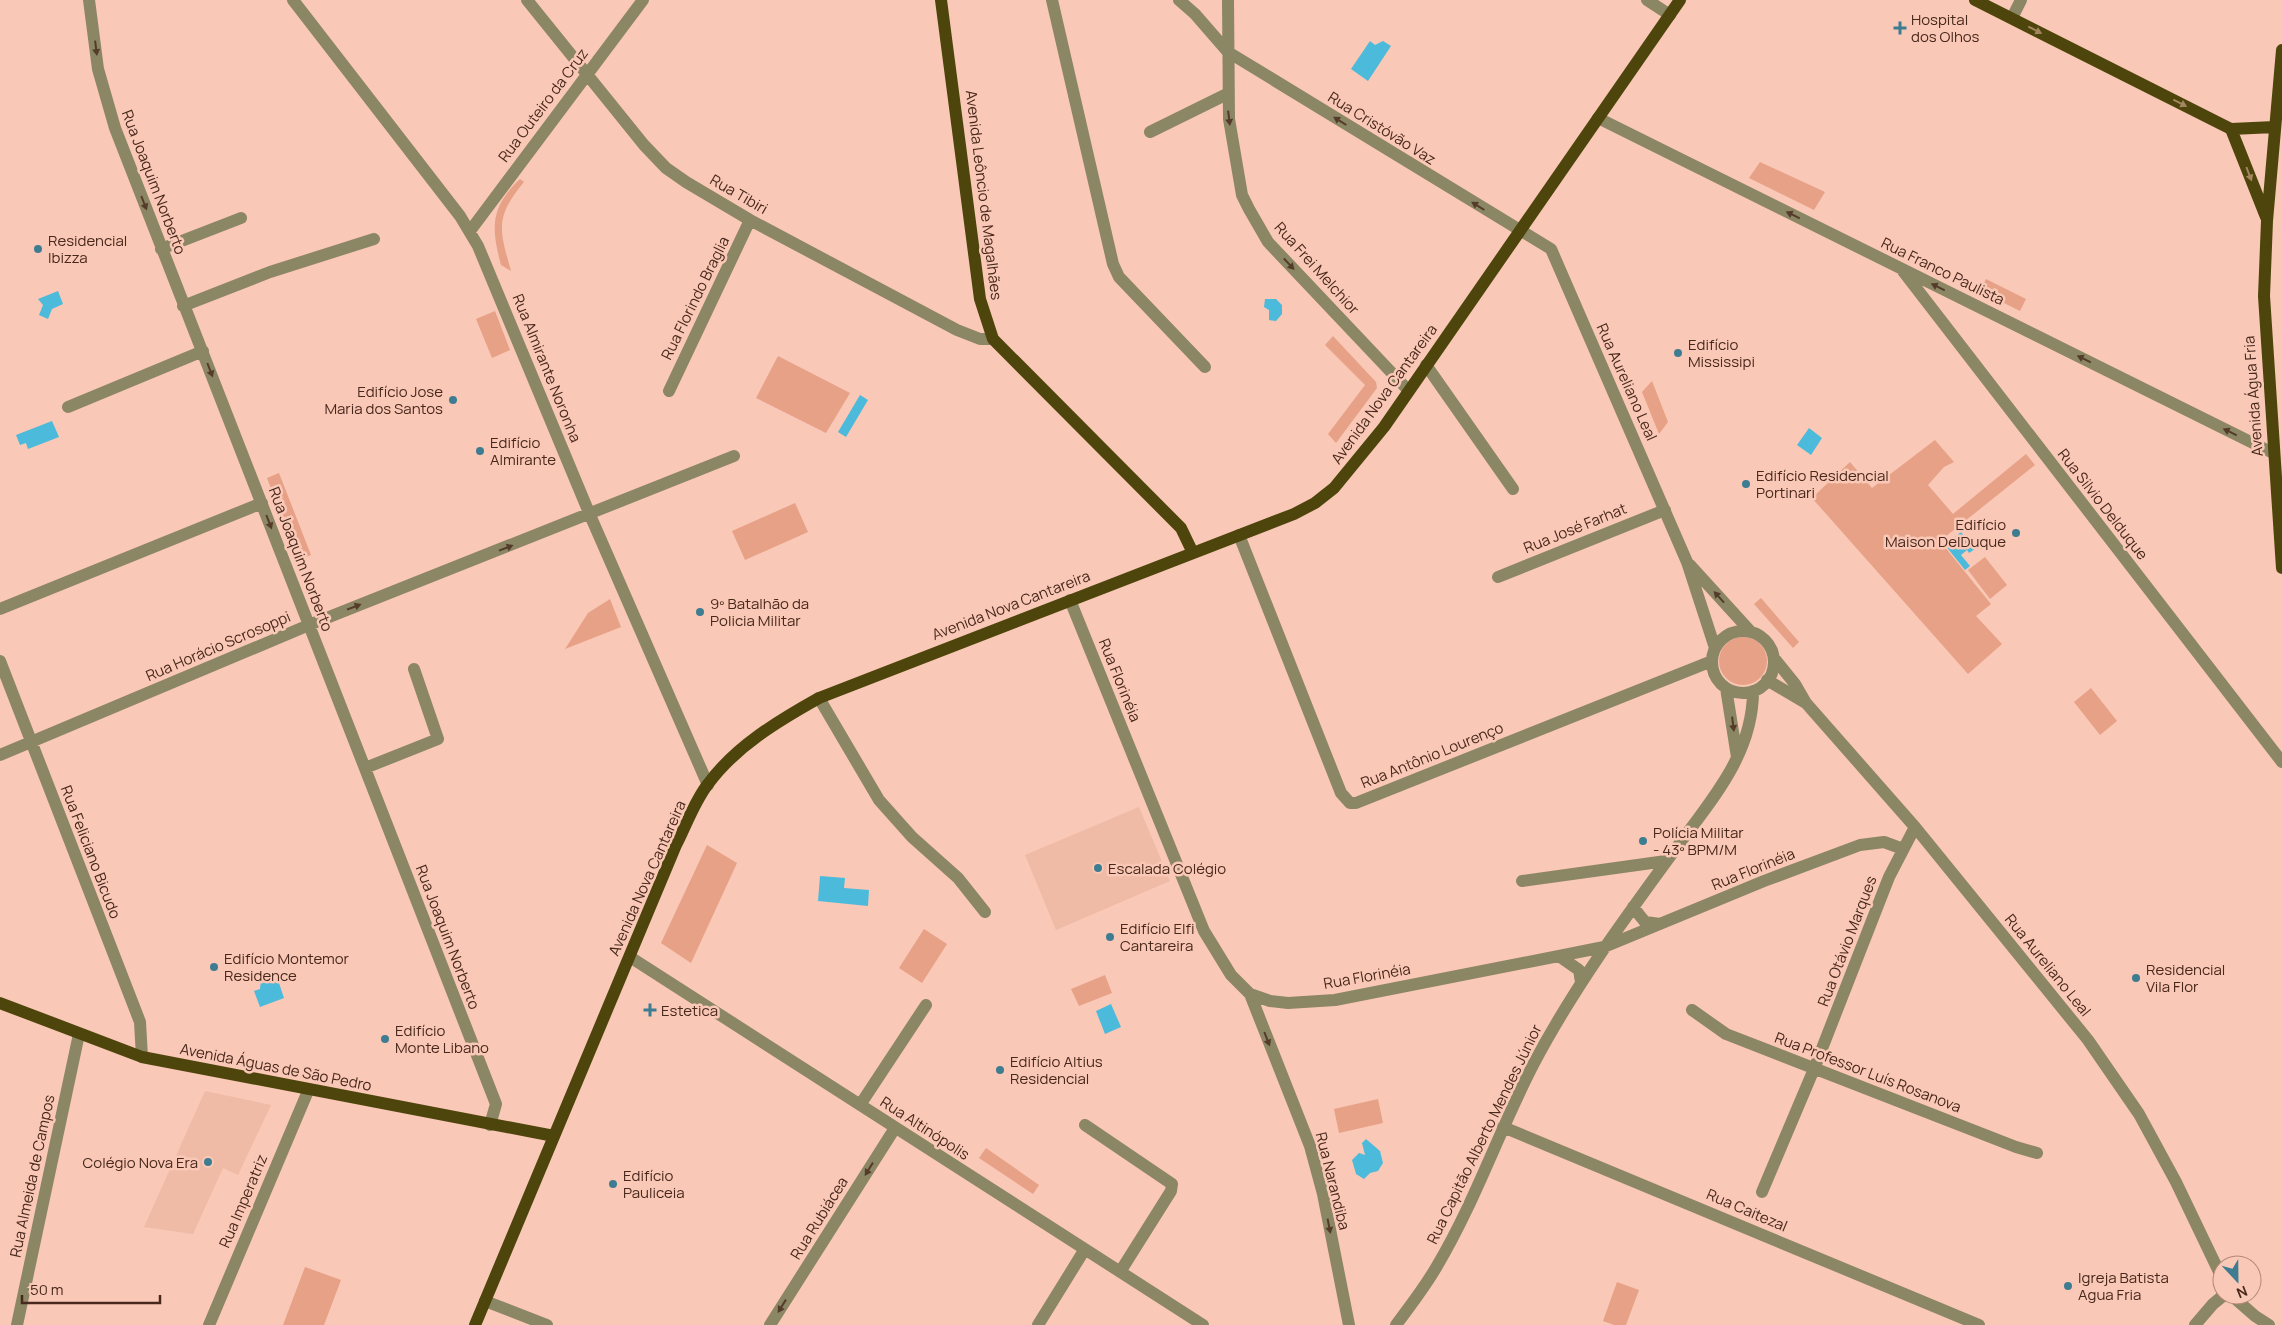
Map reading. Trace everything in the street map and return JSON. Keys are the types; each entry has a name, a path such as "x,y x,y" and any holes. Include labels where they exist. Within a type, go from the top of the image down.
{"main road":[{"name":"Avenida Leôncio de Magalhães","path":"941,0 980,299 993,339 1181,528 1193,553"},
{"name":"Avenida Nova Cantareira","path":"475,1325 676,846 708,785 741,749 763,732 818,698 1294,514 1326,496 1384,427 1680,0"},
{"path":"1975,0 2231,129 2275,127"},
{"name":"Avenida Água Fria","path":"2282,50 2267,221 2264,296 2273,453 2279,489 2282,568"},
{"name":"Avenida Água Fria","path":"2231,129 2267,221"},
{"name":"Avenida Águas de São Pedro","path":"0,1003 142,1057 554,1136"}],"street":[{"name":"Rua Joaquim Norberto","path":"89,0 98,69 107,104 183,306 203,351 496,1104 490,1125"},
{"name":"Rua Almirante Noronha","path":"293,0 470,231 490,274 590,515 708,785"},
{"name":"Rua Tibiri","path":"527,0 586,75 644,145 666,168 750,220 957,330 973,337 993,339"},
{"name":"Rua Outeiro da Cruz","path":"470,231 643,0"},
{"path":"1052,0 1112,264 1119,277 1205,366"},
{"name":"Rua Cristóvão Vaz","path":"1179,0 1195,14 1228,52 1519,232"},
{"name":"Rua Frei Melchior","path":"1228,0 1227,94 1229,119 1242,195 1255,223 1268,242 1408,390"},
{"path":"1647,0 1670,14"},
{"path":"2012,18 2021,0"},
{"path":"1150,132 1227,94"},
{"name":"Rua Franco Paulista","path":"1598,118 2273,453"},
{"path":"162,249 241,218"},
{"name":"Rua Florindo Braglia","path":"669,391 750,220"},
{"name":"Rua Aureliano Leal","path":"1519,232 1552,250 1687,562 1713,655 1716,676 1726,688"},
{"path":"183,306 270,272 374,239"},
{"name":"Rua Silvio Delduque","path":"1901,269 2281,760"},
{"path":"68,407 203,351"},
{"path":"1426,365 1513,489"},
{"name":"Rua Horácio Scrosoppi","path":"0,755 309,625 590,515 734,456"},
{"path":"0,609 262,503"},
{"name":"Rua José Farhat","path":"1498,577 1665,510"},
{"name":"Rua Antônio Lourenço","path":"1239,535 1341,792 1350,802 1356,803 1374,796 1713,655"},
{"name":"Rua Aureliano Leal","path":"1687,562 1751,632 1766,641 1774,658 1795,684 1806,703 1916,827 2088,1040 2139,1114 2176,1182 2212,1257"},
{"name":"Rua Florinéia","path":"1070,600 1204,931 1231,975 1250,994 1270,1001 1288,1003 1335,1000 1604,947 1764,881 1868,842 1884,842 1903,848"},
{"path":"1713,655 1730,634 1740,631 1751,632"},
{"path":"1738,761 1726,688 1739,692 1753,691 1768,680 1774,666 1774,658"},
{"name":"Rua Feliciano Bicudo","path":"0,661 140,1022 142,1057"},
{"path":"365,768 438,739 414,669"},
{"name":"Rua Aureliano Leal","path":"1768,680 1806,703"},
{"name":"Rua Capitão Alberto Mendes Júnior","path":"1396,1325 1441,1260 1544,1044 1581,982 1604,947 1712,800 1738,761 1752,719 1753,691"},
{"path":"818,698 879,800 912,837 958,878 985,912"},
{"name":"Rua Otávio Marques","path":"1762,1192 1814,1069 1889,876 1916,827"},
{"path":"1522,881 1666,861"},
{"path":"1633,907 1645,922 1660,924"},
{"path":"1559,956 1579,970 1581,982"},
{"name":"Rua Altinópolis","path":"630,957 1203,1325"},
{"name":"Rua Narandiba","path":"1250,994 1310,1146 1323,1194 1349,1325"},
{"path":"860,1105 926,1005"},
{"name":"Rua Professor Luís Rosanova","path":"1692,1010 1726,1034 2016,1147 2037,1153"},
{"name":"Rua Almeida de Campos","path":"18,1325 79,1034"},
{"name":"Rua Imperatriz","path":"209,1325 308,1090"},
{"path":"1085,1125 1172,1184 1172,1191 1120,1272"},
{"name":"Rua Caitezal","path":"1503,1127 1979,1325"},
{"name":"Rua Rubiácea","path":"770,1325 895,1128"},
{"path":"1038,1325 1084,1249"},
{"path":"485,1301 547,1325"},
{"path":"2195,1325 2212,1304"},
{"path":"2243,1305 2269,1325"}],"shaded area":[{"path":"1760,162 1825,192 1814,210 1749,178"},
{"path":"520,179 524,182 508,205 502,224 502,234 511,271 501,265 495,229 498,209 503,199"},
{"path":"1986,279 2026,299 2020,311 1980,291"},
{"path":"495,311 510,350 492,358 476,319"},
{"path":"1333,336 1376,382 1377,388 1336,443 1328,434 1365,385 1325,345"},
{"path":"778,356 850,393 826,433 756,398"},
{"path":"1652,381 1668,422 1659,434 1642,392"},
{"path":"1935,440 1954,462 1944,467 1928,485 1953,514 2026,454 2035,465 1940,541 1991,604 1976,616 2002,644 1968,674 1812,498 1850,462 1872,488"},
{"path":"279,473 311,555 298,560 267,478"},
{"path":"795,503 808,532 745,560 732,531"},
{"path":"1985,557 2007,585 1990,599 1968,570"},
{"path":"1761,598 1799,642 1793,648 1754,604"},
{"path":"610,599 621,627 565,649 588,613"},
{"path":"1738,637 1748,637 1760,644 1767,656 1767,666 1760,678 1748,685 1738,685 1730,681 1723,674 1719,666 1719,656 1723,648 1730,641"},
{"path":"2091,688 2117,721 2100,735 2074,702"},
{"name":"Escalada Colégio","path":"1139,807 1170,881 1056,930 1025,855"},
{"path":"707,845 737,863 691,963 661,943"},
{"path":"924,929 947,944 922,983 899,968"},
{"path":"1105,975 1112,993 1079,1006 1071,989"},
{"name":"Colégio Nova Era","path":"205,1091 271,1105 238,1175 223,1168 193,1234 144,1227"},
{"path":"1378,1099 1383,1123 1339,1133 1334,1109"},
{"path":"986,1148 1039,1185 1033,1194 979,1158"},
{"path":"305,1267 341,1280 324,1325 283,1325"},
{"path":"1617,1282 1639,1290 1626,1325 1614,1325 1603,1321"}],"water":[{"path":"1370,41 1375,45 1383,41 1391,46 1368,81 1351,69"},
{"path":"58,291 63,304 52,309 48,319 39,315 43,305 38,299"},
{"path":"1265,299 1276,299 1282,305 1282,314 1276,321 1269,320 1269,310 1264,307"},
{"path":"860,395 868,400 846,437 838,432"},
{"path":"52,421 59,437 28,449 26,443 20,445 16,435"},
{"path":"1809,428 1822,438 1811,455 1797,445"},
{"path":"1961,532 1975,549 1969,553 1967,550 1961,555 1970,566 1965,570 1945,545"},
{"path":"820,876 845,878 844,888 869,890 868,906 818,901"},
{"path":"276,974 284,998 260,1007 254,991 260,989 261,980"},
{"path":"1111,1004 1121,1027 1105,1034 1096,1011"},
{"path":"1366,1139 1380,1151 1383,1163 1378,1171 1370,1173 1364,1179 1356,1174 1352,1160 1359,1153 1365,1155 1362,1143"}],"place":[{"name":"Hospital dos Olhos","path":"1900,28"},
{"name":"Residencial Ibizza","path":"38,249"},
{"name":"Edifício Mississipi","path":"1678,353"},
{"name":"Edifício Jose Maria dos Santos","path":"453,400"},
{"name":"Edifício Almirante","path":"480,451"},
{"name":"Edifício Residencial Portinari","path":"1746,484"},
{"name":"Edifício Maison DelDuque","path":"2016,533"},
{"name":"9º Batalhão da Policia Militar","path":"700,612"},
{"name":"Polícia Militar - 43º BPM/M","path":"1643,841"},
{"name":"Escalada Colégio","path":"1098,868"},
{"name":"Edifício Elfi Cantareira","path":"1110,937"},
{"name":"Edifício Montemor Residence","path":"214,967"},
{"name":"Residencial Vila Flor","path":"2136,978"},
{"name":"Estetica","path":"650,1010"},
{"name":"Edifício Monte Libano","path":"385,1039"},
{"name":"Edifício Altius Residencial","path":"1000,1070"},
{"name":"Colégio Nova Era","path":"208,1162"},
{"name":"Edifício Pauliceia","path":"613,1184"},
{"name":"Igreja Batista Agua Fria","path":"2068,1286"}]}
